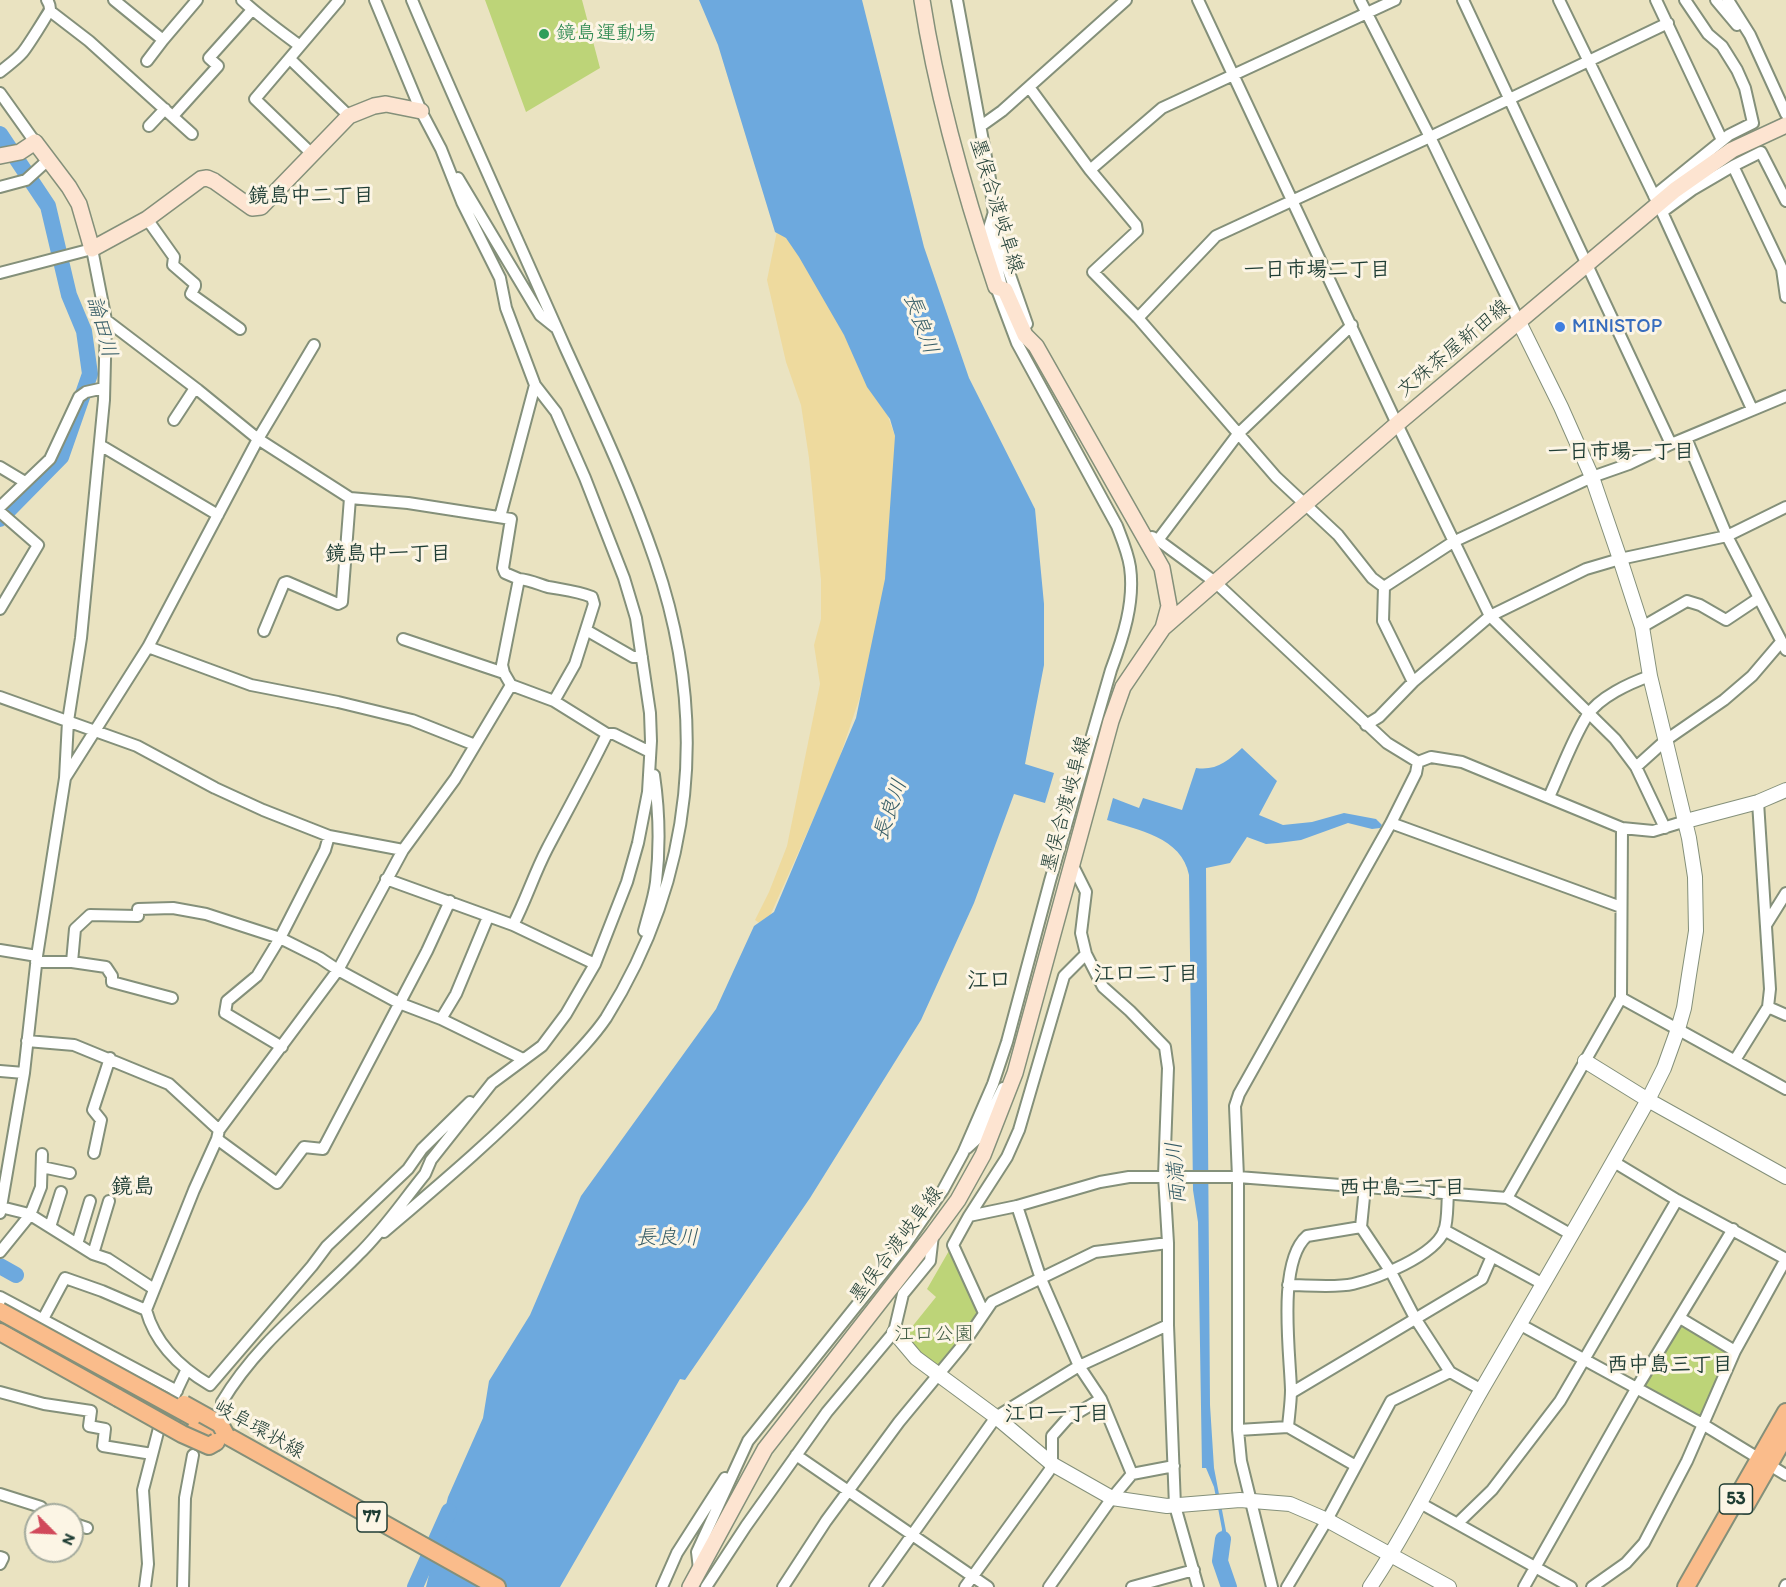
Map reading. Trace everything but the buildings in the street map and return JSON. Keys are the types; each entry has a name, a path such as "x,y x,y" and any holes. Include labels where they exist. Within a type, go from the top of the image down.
{"main road":[{"name":"墨俣合渡岐阜線","path":"690,1587 765,1449 933,1234 958,1200 983,1155 1015,1073 1111,722 1123,687 1163,628 1169,606 1162,568 1036,346 1025,335 1005,290 996,287 977,229 933,66 922,0"},
{"path":"10,154 35,142 79,204 92,249 147,219 201,179 207,178 252,208 261,207 349,116 386,104 421,111"},
{"name":"文殊茶屋新田線","path":"1163,628 1397,424 1658,204 1732,150 1786,125"},
{"name":"77","path":"0,1302 220,1424 221,1438 209,1446 182,1434 0,1332"},
{"name":"岐阜環状線","path":"0,1311 190,1422"},
{"name":"岐阜環状線","path":"0,1323 221,1438 475,1587"},
{"name":"53","path":"1699,1587 1786,1412"},
{"name":"53","path":"1686,1587 1763,1462 1786,1435"},
{"name":"岐阜環状線","path":"244,1451 497,1587"}],"street":[{"path":"147,61 197,0"},
{"path":"242,0 262,19 300,46"},
{"path":"312,154 255,99 339,0"},
{"path":"375,0 421,111 441,149 540,315 558,329"},
{"path":"222,1402 243,1368 269,1340 363,1250 501,1129 578,1053 604,1020 637,961 668,883 681,828 687,758 685,708 680,657 655,559 607,440 412,0"},
{"path":"957,0 981,126 996,235 1036,346"},
{"path":"981,126 1002,111 1126,0"},
{"path":"1198,0 1490,616 1615,739 1636,767 1665,828"},
{"path":"1360,0 1430,137 1561,407 1592,477 1642,627 1650,676 1686,821 1695,877 1696,931 1684,1008 1664,1068 1614,1162 1482,1390 1392,1554 1370,1587"},
{"path":"1090,170 1162,108 1395,0"},
{"path":"1463,0 1671,444"},
{"path":"1559,0 1658,204 1752,409"},
{"path":"1656,0 1722,140"},
{"path":"1658,204 1722,140 1741,127 1752,123 1745,88 1737,70 1722,46 1708,34 1684,0"},
{"path":"1716,0 1734,22 1750,36"},
{"path":"1728,0 1750,36 1786,114"},
{"path":"118,1 163,40"},
{"path":"0,72 20,55 48,6 192,134"},
{"path":"149,126 169,113 218,66 209,58 252,10"},
{"path":"1137,318 1216,236 1668,23"},
{"path":"290,59 349,116"},
{"path":"1029,87 1090,170 1136,225 1137,231 1093,272 1137,318 1276,477 1338,535 1372,578 1384,587"},
{"path":"0,93 35,142"},
{"path":"363,1250 424,1174 431,1160 492,1083 542,1046 566,1014 595,964 630,872 648,792 650,713 636,618 624,578 585,478 556,412 535,385 506,308 500,278 462,202 441,149"},
{"path":"1658,204 1700,185 1761,152 1786,201"},
{"path":"0,187 30,176 48,160"},
{"path":"1733,166 1782,269 1786,297"},
{"path":"699,1569 697,1552 748,1441 905,1245 943,1190 963,1153 993,1084 1007,1042 1053,870 1111,670 1123,638 1130,589 1130,568 1126,550 1117,526 1017,343 996,287 1000,283 988,231 994,212"},
{"path":"147,219 174,257 173,265 195,284 191,294 240,329"},
{"path":"0,273 92,249 106,320 100,445 81,638 68,721 65,778 37,959 24,1072 1,1210 30,1215 154,1289"},
{"path":"106,320 258,439 350,498 408,502 511,519 503,568 505,573 547,586 578,591 592,597 594,604 575,664 554,701"},
{"path":"1158,540 1238,434 1352,325"},
{"path":"65,778 148,647 258,439 314,345"},
{"path":"500,517 535,385"},
{"path":"0,609 38,545 2,512 25,482 50,459 79,398 86,392 104,388"},
{"path":"174,420 195,388"},
{"path":"1384,587 1453,542 1592,477 1629,464 1786,396"},
{"path":"1636,767 1666,740 1724,700 1784,646 1727,536 1686,438"},
{"path":"100,445 218,515"},
{"path":"0,467 25,482"},
{"path":"264,631 284,583 287,582 338,604 342,602 350,498"},
{"path":"1366,725 1379,717 1413,682 1490,616 1586,569 1620,559 1727,536 1786,507"},
{"path":"1142,532 1188,560 1215,582 1366,725 1387,743 1418,762"},
{"path":"519,579 502,665 511,685 554,701 607,734 614,734 649,756 654,776 658,814 656,883 637,961"},
{"path":"1384,587 1383,621 1413,682"},
{"path":"1642,627 1686,602 1700,604 1726,620 1759,597"},
{"path":"586,630 633,657 642,657"},
{"path":"403,639 504,673"},
{"path":"148,647 252,685 412,720 475,745"},
{"path":"1549,797 1588,714 1610,695 1633,682 1650,676"},
{"path":"483,1094 472,1100 422,1149 408,1169 327,1246 210,1385 186,1371 159,1339 146,1310 218,1134 338,970 403,850 454,779 511,685"},
{"path":"0,697 136,746 215,788 329,836 403,850"},
{"path":"513,925 546,852 607,734"},
{"path":"1418,762 1431,757 1462,762 1622,828 1642,831 1665,828 1758,802 1786,790"},
{"path":"1272,1587 1245,1501 1238,1430 1235,1106 1239,1094 1391,823 1416,774 1418,762"},
{"path":"1735,1060 1768,1007 1770,989 1758,802"},
{"path":"1391,823 1621,907"},
{"path":"1507,1198 1621,998 1622,828"},
{"path":"282,1047 225,1013 227,1001 257,976 280,938 325,850 329,836"},
{"path":"1073,866 1086,892 1081,933 1086,954 1103,987 1166,1047 1168,1068 1168,1325 1174,1466 1179,1506 1198,1587"},
{"path":"386,879 513,925 595,964"},
{"path":"1766,924 1766,926 1786,893"},
{"path":"27,1041 74,1046 110,1058 170,1084 218,1134 277,1183 304,1147 323,1149 427,951 450,901"},
{"path":"72,962 75,931 90,915 138,916 138,909 173,908 206,914 280,938 399,1003 441,1019 523,1059"},
{"path":"441,1019 456,994 488,917"},
{"path":"0,950 37,959 106,967 112,976 112,982 172,998"},
{"path":"984,1313 953,1245 1007,1157 1019,1130 1064,976 1086,954"},
{"path":"1621,998 1786,1089"},
{"path":"1768,1007 1786,1015"},
{"path":"94,1153 101,1120 93,1110 110,1058"},
{"path":"1585,1061 1648,1100 1786,1178"},
{"path":"0,1071 24,1072"},
{"path":"963,1153 979,1137 1007,1080 1015,1073"},
{"path":"0,1252 30,1215 41,1187 42,1154"},
{"path":"1593,1587 1626,1563 1644,1543 1704,1425 1735,1351 1786,1259 1677,1200 1614,1162"},
{"path":"42,1167 70,1173"},
{"path":"969,1216 1017,1206 1100,1182 1129,1177 1236,1177 1507,1198 1572,1235"},
{"path":"1365,1187 1361,1227 1391,1272 1416,1318 1450,1372 1482,1390"},
{"path":"50,1227 61,1192"},
{"path":"1288,1285 1352,1284 1391,1272 1435,1245 1444,1230 1448,1194"},
{"path":"1458,1523 1492,1490 1560,1401 1677,1200"},
{"path":"77,1244 90,1201"},
{"path":"93,1254 110,1201"},
{"path":"1017,1206 1041,1279 1079,1366 1101,1399 1132,1474"},
{"path":"1288,1427 1291,1394 1288,1285 1291,1263 1303,1239 1307,1236 1361,1227"},
{"path":"1524,1587 1636,1389 1733,1229"},
{"path":"1444,1230 1544,1284"},
{"path":"706,1587 827,1412 894,1332 903,1294 930,1261 933,1234"},
{"path":"783,1587 826,1521 992,1302 1095,1252 1168,1243"},
{"path":"1291,1394 1482,1279 1492,1256"},
{"path":"44,1319 65,1278 146,1310"},
{"path":"0,1297 177,1390"},
{"path":"1680,1318 1735,1351"},
{"path":"875,1587 996,1417 1079,1366 1168,1325"},
{"path":"1521,1325 1704,1425 1786,1475"},
{"path":"894,1332 916,1358 996,1417 1052,1464 1112,1498 1179,1506 1245,1501 1290,1504 1327,1520 1449,1587"},
{"path":"0,1340 159,1428"},
{"path":"145,1587 148,1564 143,1490 159,1428 186,1371"},
{"path":"1287,1587 1327,1520 1391,1401 1450,1372"},
{"path":"0,1392 44,1404 92,1411 88,1426 105,1429 104,1446 152,1454"},
{"path":"965,1587 1052,1464 1052,1436 1068,1419 1101,1399"},
{"path":"1238,1430 1288,1427 1356,1466"},
{"path":"183,1587 185,1498 193,1455"},
{"path":"796,1455 988,1587"},
{"path":"662,1587 677,1553 712,1495 738,1460"},
{"path":"1049,1587 1112,1498 1132,1474 1174,1466"},
{"path":"0,1494 26,1503"},
{"path":"1420,1503 1571,1587"},
{"path":"0,1557 3,1558 0,1564"},
{"path":"1132,1587 1194,1570"}],"green space":[{"name":"鏡島運動場","path":"485,0 582,0 600,68 526,112"},
{"name":"江口公園","path":"950,1249 979,1311 937,1370 903,1338 936,1297 927,1289"},
{"path":"1681,1322 1735,1354 1698,1422 1641,1387"}],"sand":[{"path":"777,231 792,239 886,411 896,439 894,546 875,652 836,768 765,927 755,920 787,846 820,684 814,645 821,619 821,580 809,458 801,405 786,362 767,280"}],"water":[{"name":"長良川","path":"699,0 862,0 924,247 969,378 1035,509 1044,604 1044,665 1025,764 1054,773 1045,803 1014,794 974,903 921,1020 810,1198 685,1380 680,1379 560,1587 426,1587 448,1497 483,1418 489,1381 530,1315 581,1196 716,1009 754,926 774,912 856,718 885,579 895,436 890,419 867,387 844,335 799,257 786,238 775,232 718,45"},
{"path":"1242,748 1277,781 1259,815 1283,825 1312,822 1344,813 1376,819 1382,825 1380,828 1372,829 1348,823 1301,840 1278,843 1266,844 1247,837 1230,863 1206,868 1210,1405 1214,1468 1226,1531 1225,1554 1236,1587 1231,1587 1219,1557 1222,1529 1214,1487 1206,1468 1202,1468 1198,1222 1193,1190 1189,875 1185,862 1168,844 1157,837 1107,820 1113,798 1139,808 1143,798 1182,810 1196,768 1210,768 1221,764"}],"waterway":[{"name":"論田川","path":"0,134 48,206 69,295 84,331 90,374 61,457 0,519"},
{"name":"論田川","path":"0,1266 16,1275"},
{"name":"長良川","path":"415,1587 449,1511"},
{"name":"両満川","path":"1223,1539 1220,1561 1229,1587"}],"tunnel":[{"path":"209,1425 222,1402"}],"place":[{"name":"鏡島運動場","path":"544,34"},
{"name":"MINISTOP","path":"1560,327"}],"district":[{"name":"鏡島中二丁目","path":"311,197"},
{"name":"一日市場二丁目","path":"1317,271"},
{"name":"一日市場一丁目","path":"1621,453"},
{"name":"鏡島中一丁目","path":"388,555"},
{"name":"江口二丁目","path":"1146,975"},
{"name":"江口","path":"989,981"},
{"name":"鏡島","path":"133,1187"},
{"name":"西中島二丁目","path":"1402,1189"},
{"name":"西中島三丁目","path":"1670,1366"},
{"name":"江口一丁目","path":"1057,1415"}]}
